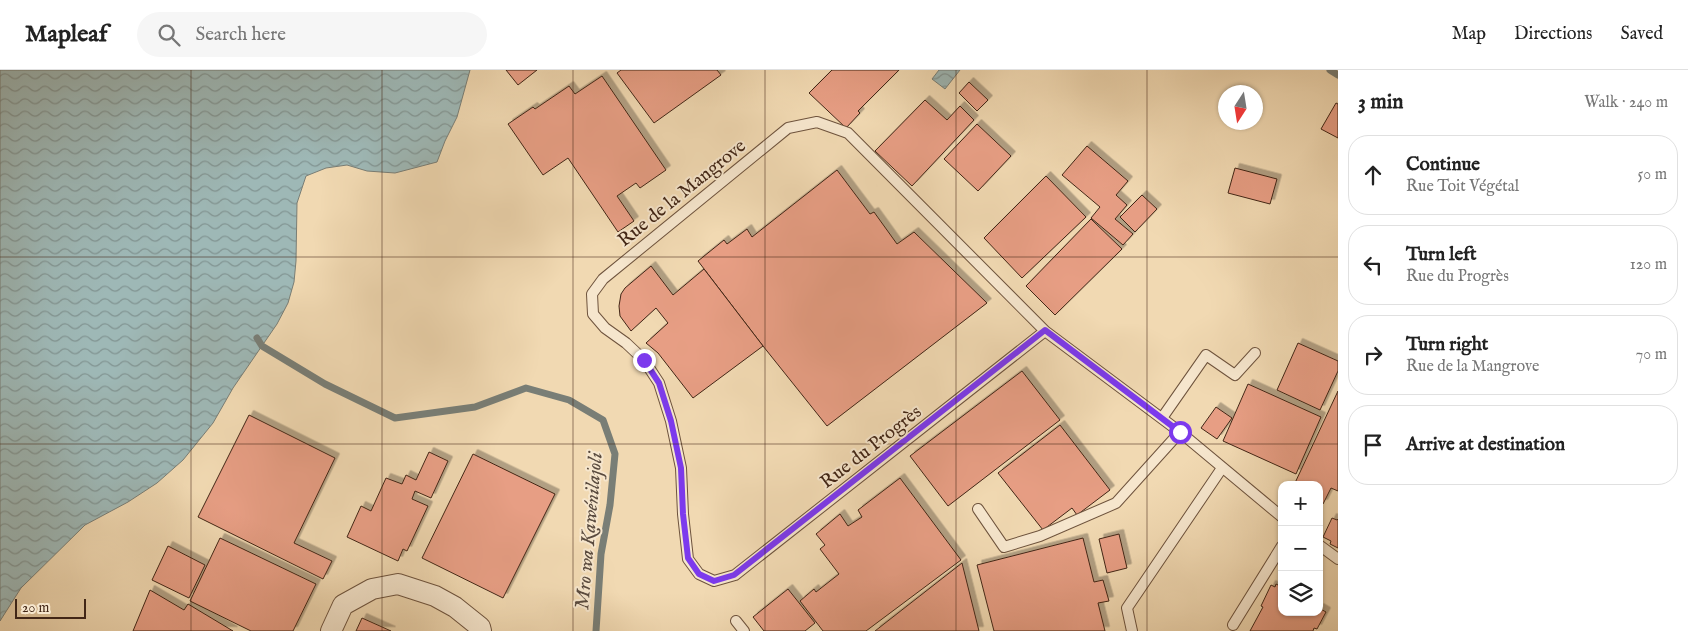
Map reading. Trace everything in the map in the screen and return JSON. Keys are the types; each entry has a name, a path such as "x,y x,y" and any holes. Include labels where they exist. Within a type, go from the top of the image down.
{"street":[{"path":"330,631 343,605 372,589 398,584 435,596 455,607 480,627 481,631"}],"lane":[{"name":"Rue de la Mangrove","path":"714,581 699,574 688,558 683,514 681,468 671,421 659,383 644,360 626,343 605,328 593,314 592,294 603,279 788,128 817,122 848,133 1045,330 1180,432 1278,514"},
{"name":"Rue du Progrès","path":"714,581 734,575 1045,330"},
{"path":"1162,418 1206,355 1235,375 1255,353"},
{"path":"978,509 1004,547 1040,536 1116,503 1180,432"},
{"path":"1132,631 1127,608 1222,468"},
{"path":"1323,548 1338,559"},
{"path":"1233,625 1278,552"},
{"path":"736,621 744,631"}],"water":[{"path":"0,70 470,70 457,117 437,162 395,173 367,171 347,165 326,168 306,176 297,203 296,261 294,282 288,303 277,324 233,388 213,423 183,460 157,483 128,502 85,525 21,588 0,621"},
{"path":"939,70 960,70 945,89 932,79"}],"building":[{"path":"506,70 537,70 518,85"},
{"path":"621,70 717,70 721,75 654,123 617,73"},
{"path":"832,70 899,70 858,111 860,113 846,128 809,93"},
{"path":"602,76 666,170 640,188 636,183 617,196 634,221 618,232 568,158 543,175 508,124 533,107 535,109 569,86 575,94"},
{"path":"969,82 988,100 977,111 959,93"},
{"path":"925,100 947,120 960,106 974,120 912,186 875,151"},
{"path":"1336,103 1338,104 1338,138 1321,129"},
{"path":"977,124 1011,156 978,191 944,159"},
{"path":"1087,146 1128,181 1116,195 1127,205 1115,219 1133,234 1123,245 1091,218 1100,207 1062,175"},
{"path":"1235,168 1277,179 1270,204 1228,193"},
{"path":"837,170 870,214 874,212 897,244 914,232 987,303 827,426 698,261 724,240 727,244 747,229 752,237"},
{"path":"1046,176 1086,217 1022,278 984,238"},
{"path":"1142,195 1157,209 1135,232 1120,217"},
{"path":"1091,219 1122,249 1055,315 1026,286"},
{"path":"651,266 673,295 704,269 763,346 693,398 658,353 646,343 668,323 656,308 631,331 620,316 621,294 625,288"},
{"path":"1298,343 1338,361 1338,371 1320,410 1277,390"},
{"path":"1022,371 1060,420 948,506 910,456"},
{"path":"1248,384 1321,417 1296,474 1223,441"},
{"path":"1338,391 1338,491 1331,488 1323,504 1323,481 1296,481"},
{"path":"1216,407 1232,418 1217,439 1201,428"},
{"path":"249,415 335,458 294,543 332,561 323,579 198,517"},
{"path":"1060,425 1110,490 1077,515 1072,508 1043,530 998,473"},
{"path":"429,452 448,461 431,498 415,491 412,499 428,506 407,551 403,549 398,561 347,537 361,506 371,511 386,478 402,484 406,475 416,480"},
{"path":"473,454 555,494 503,598 422,558"},
{"path":"900,478 961,560 866,631 823,631 800,601 814,589 816,592 839,574 820,549 825,545 816,534 840,514 848,526 862,517 858,510"},
{"path":"1332,518 1338,519 1338,548 1330,544 1331,541 1323,537"},
{"path":"1119,534 1127,568 1107,573 1099,539"},
{"path":"220,538 316,584 293,631 251,631 190,601"},
{"path":"1083,538 1094,582 1103,580 1109,601 1098,603 1105,631 994,631 977,565"},
{"path":"168,546 205,565 189,598 152,580"},
{"path":"962,563 979,631 875,631"},
{"path":"1276,584 1278,585 1278,616 1323,616 1323,610 1326,612 1317,629 1314,628 1313,631 1250,631 1263,607 1261,606 1271,585 1275,587"},
{"path":"788,589 815,623 805,631 764,631 753,617"},
{"path":"150,590 184,610 188,604 233,631 133,631"},
{"path":"362,618 391,631 356,631"}],"waterway":[{"path":"1330,70 1338,75"},
{"name":"Mro wa Kawénilajoli","path":"257,338 262,346 325,384 395,418 475,407 526,388 569,400 603,420 615,454 610,505 601,554 596,631"}],"route":[{"path":"644,360 659,383 671,421 681,468 683,514 688,558 699,574 714,581 734,575 1045,330 1180,432"}]}
